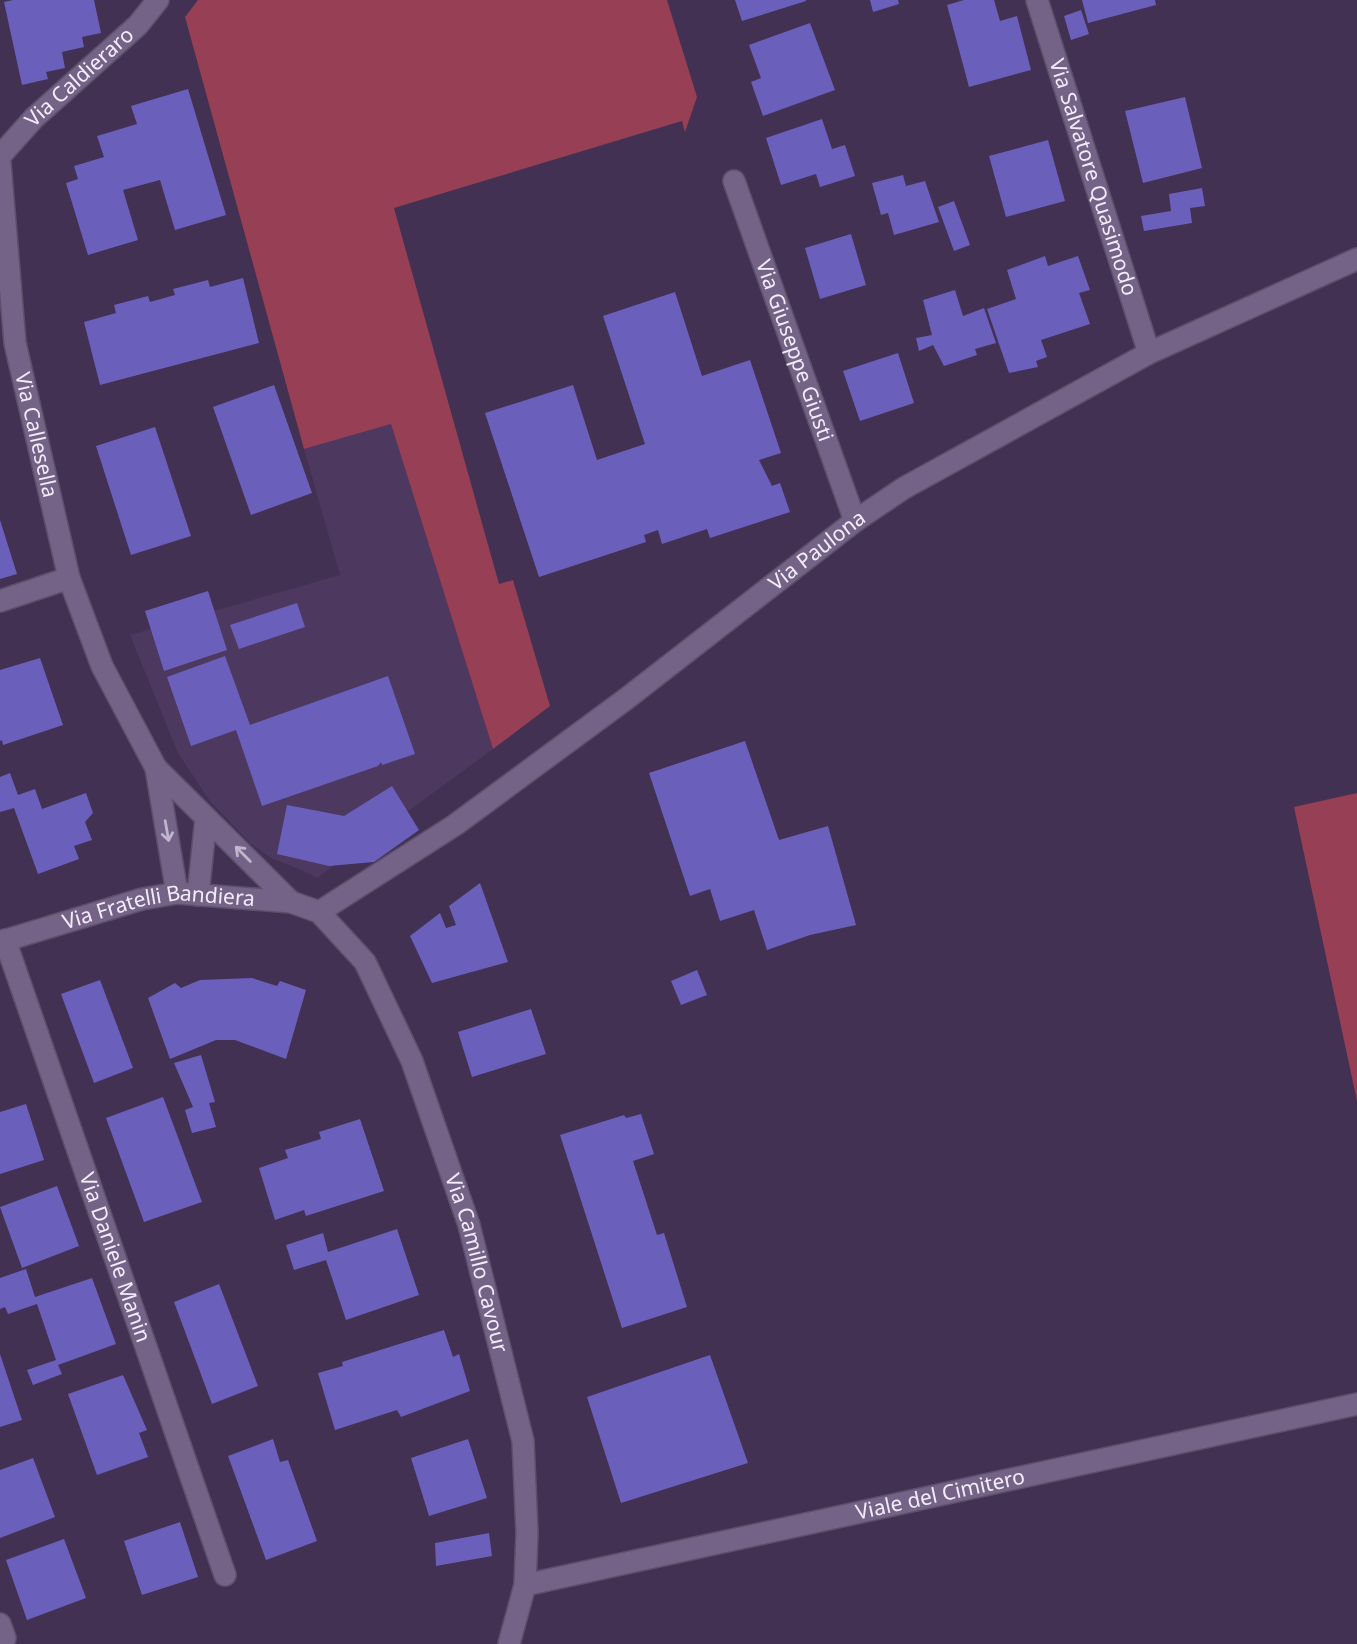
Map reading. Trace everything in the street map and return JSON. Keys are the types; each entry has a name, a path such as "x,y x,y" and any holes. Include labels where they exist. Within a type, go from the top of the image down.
{"street":[{"name":"Via Caldieraro","path":"0,156 34,118 138,25 158,0"},
{"name":"Via Salvatore Quasimodo","path":"1037,0 1149,353"},
{"name":"Via Callesella","path":"0,163 7,344 69,578 102,666 156,768 188,894"},
{"name":"Via Giuseppe Giusti","path":"734,181 855,521"},
{"name":"Via Paulona","path":"319,912 466,817 626,699 855,521 904,488 1149,353 1357,259"},
{"path":"0,601 69,578"},
{"name":"Via Callesella","path":"156,768 291,902"},
{"path":"188,894 206,818"},
{"name":"Via Fratelli Bandiera","path":"2,941 142,900 188,894 291,902 319,912"},
{"name":"Via Camillo Cavour","path":"319,912 365,962 412,1061 469,1225 523,1441 527,1533 525,1585 509,1644"},
{"name":"Via Daniele Manin","path":"2,941 225,1576"},
{"name":"Viale del Cimitero","path":"525,1585 1357,1404"}],"shaded area":[{"path":"198,0 667,0 697,97 685,132 682,121 394,208 499,584 513,580 550,706 493,749 391,424 304,449 185,17"},
{"path":"391,424 493,749 317,878 271,858 250,843 210,801 178,753 130,635 340,575 304,449"},
{"path":"1357,793 1357,1101 1294,807"}],"building":[{"path":"94,0 101,33 82,37 84,47 62,52 65,68 46,72 48,79 22,85 4,2"},
{"path":"735,0 806,0 806,1 742,21"},
{"path":"870,0 898,0 899,4 873,12"},
{"path":"964,0 994,0 1000,21 1017,16 1031,70 969,87 947,5"},
{"path":"1082,0 1155,0 1156,5 1088,23"},
{"path":"1081,10 1089,34 1071,40 1064,16"},
{"path":"810,23 835,90 763,116 751,82 761,78 749,45"},
{"path":"188,89 226,215 175,230 160,180 123,190 138,240 88,255 66,183 78,179 74,166 104,157 97,136 137,124 131,106"},
{"path":"1185,97 1202,168 1143,183 1125,111"},
{"path":"822,119 832,149 845,145 855,176 820,187 816,174 781,185 766,138"},
{"path":"1048,140 1065,201 1006,217 989,156"},
{"path":"903,175 906,186 925,181 939,222 894,235 888,213 881,215 872,183"},
{"path":"1202,188 1205,206 1190,208 1192,223 1144,231 1141,216 1171,211 1169,194"},
{"path":"954,201 970,245 954,251 938,207"},
{"path":"851,234 866,285 820,299 805,248"},
{"path":"1045,256 1048,266 1078,256 1090,290 1079,293 1090,324 1041,340 1047,357 1036,361 1038,367 1009,373 987,309 1016,299 1007,270"},
{"path":"243,278 259,343 100,385 84,322 116,313 114,305 148,296 150,302 175,295 173,289 208,280 210,287"},
{"path":"955,290 963,316 984,308 996,343 975,349 977,355 944,366 933,345 919,351 916,338 932,335 923,300"},
{"path":"675,292 702,376 750,360 781,453 759,460 772,486 780,483 790,512 710,538 707,529 662,544 658,530 644,535 646,542 539,577 485,413 573,385 597,460 645,444 603,316"},
{"path":"898,353 914,403 860,421 843,371"},
{"path":"274,385 312,493 251,515 213,407"},
{"path":"155,427 191,536 131,555 96,446"},
{"path":"0,520 17,574 0,579"},
{"path":"208,591 227,650 164,671 145,611"},
{"path":"297,603 305,627 239,649 230,625"},
{"path":"225,656 250,725 388,676 415,754 382,765 381,762 378,766 262,806 236,730 191,746 167,677"},
{"path":"40,658 63,725 3,745 2,740 0,741 0,670"},
{"path":"745,741 779,840 828,826 856,925 810,935 767,950 754,910 720,921 710,889 690,896 649,773"},
{"path":"10,773 18,795 35,789 42,809 86,793 93,813 85,822 92,840 74,846 79,859 38,874 14,808 0,812 0,777"},
{"path":"392,786 419,830 374,862 329,866 277,854 287,805 344,816"},
{"path":"480,883 508,962 432,983 410,936 440,913 446,928 456,925 449,906"},
{"path":"697,970 707,995 681,1005 671,981"},
{"path":"252,978 277,986 280,981 306,990 286,1059 235,1040 216,1040 170,1059 148,998 175,983 181,988 200,980"},
{"path":"100,980 133,1068 94,1083 61,994"},
{"path":"531,1009 546,1054 472,1077 458,1032"},
{"path":"201,1055 215,1102 209,1103 216,1127 192,1133 185,1110 193,1107 174,1063"},
{"path":"163,1097 202,1202 144,1222 106,1118"},
{"path":"26,1104 44,1160 0,1174 0,1112"},
{"path":"641,1114 654,1154 633,1161 657,1235 664,1233 687,1307 622,1328 560,1135 624,1115 626,1118"},
{"path":"360,1119 384,1191 306,1216 304,1210 275,1220 259,1168 288,1158 285,1150 321,1139 319,1132"},
{"path":"57,1186 79,1246 22,1268 0,1207"},
{"path":"397,1229 419,1295 346,1320 326,1260 294,1270 286,1245 323,1233 328,1252"},
{"path":"26,1269 35,1297 92,1278 116,1344 58,1365 62,1374 33,1385 27,1370 56,1360 37,1304 8,1314 5,1307 0,1309 0,1278"},
{"path":"219,1284 258,1386 212,1404 174,1302"},
{"path":"444,1330 453,1357 459,1354 470,1391 401,1417 397,1410 335,1430 318,1373 343,1366 342,1362"},
{"path":"0,1354 22,1420 0,1427"},
{"path":"710,1355 748,1463 621,1503 587,1397"},
{"path":"123,1375 147,1430 139,1433 148,1457 97,1475 68,1394"},
{"path":"273,1439 280,1462 288,1460 317,1541 266,1560 228,1456"},
{"path":"468,1439 487,1498 429,1516 411,1458"},
{"path":"33,1458 55,1517 0,1538 0,1470"},
{"path":"180,1522 198,1577 142,1595 124,1541"},
{"path":"489,1533 492,1556 436,1566 435,1543"},
{"path":"64,1539 86,1598 27,1620 6,1560"}]}
